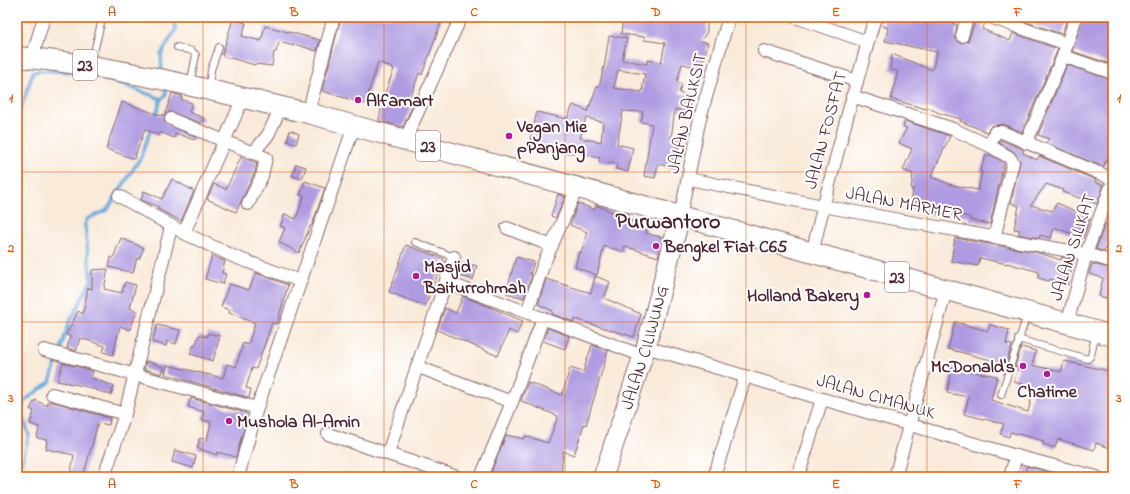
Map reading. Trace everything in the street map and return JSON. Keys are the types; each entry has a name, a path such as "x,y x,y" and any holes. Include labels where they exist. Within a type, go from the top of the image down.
{"highway":[{"name":"23","path":"24,58 90,65 191,85 281,106 1104,334"}],"main road":[{"name":"JALAN CILIWUNG","path":"603,477 645,352 680,217"}],"street":[{"path":"24,58 44,17"},
{"path":"308,113 334,17"},
{"path":"404,140 461,17"},
{"name":"JALAN BAUKSIT","path":"680,217 700,118 729,17"},
{"path":"795,17 868,42"},
{"name":"JALAN FOSFAT","path":"812,254 852,96 875,17"},
{"path":"962,36 967,17"},
{"path":"990,17 1113,73"},
{"path":"1026,143 1065,50 1076,17"},
{"path":"764,50 857,81"},
{"path":"852,96 953,129 990,146 1009,157 1013,162 994,238"},
{"path":"184,234 243,98"},
{"path":"253,153 268,136 281,106"},
{"path":"171,119 266,158 267,162 262,176 248,204"},
{"path":"238,477 257,408 354,126"},
{"path":"990,146 997,131 1113,180"},
{"name":"JALAN MARMER","path":"688,179 823,206 1086,254 1113,262"},
{"name":"JALAN SILIKAT","path":"1067,324 1086,254 1113,180"},
{"path":"527,312 544,263 577,188"},
{"path":"119,196 184,234 235,256 300,281"},
{"path":"104,477 125,414 171,227"},
{"path":"507,228 552,246"},
{"path":"388,453 454,257"},
{"name":"JALAN CIMANUK","path":"446,282 543,318 645,352 746,377 1016,456 1090,476"},
{"path":"894,477 910,424 946,290"},
{"path":"481,477 512,402 543,318"},
{"path":"53,353 257,408"},
{"path":"418,367 512,402"},
{"path":"714,477 746,377"},
{"path":"52,394 125,414"},
{"path":"798,477 822,399"},
{"path":"328,434 457,477"},
{"path":"1010,477 1016,456"}],"lane":[{"path":"90,65 102,19"},
{"path":"177,47 192,51 196,55 191,85"},
{"path":"191,85 211,70 219,47"},
{"path":"415,242 454,257"},
{"path":"1001,394 1027,313"},
{"path":"1018,339 1088,359 1104,334"}],"building":[{"path":"341,17 443,17 422,75 419,73 410,99 415,100 403,127 379,121 381,109 379,109 394,69 378,62 365,104 322,91"},
{"path":"623,17 640,17 640,19 669,23 670,17 685,19 686,17 707,22 707,32 701,41 708,43 701,68 682,64 677,82 682,84 679,93 693,96 688,113 675,109 671,139 680,140 675,168 658,164 655,178 644,176 652,124 641,122 643,112 623,111 617,144 633,148 628,172 616,169 617,164 599,162 600,158 577,152 559,153 543,150 544,145 530,139 537,112 567,119 573,105 588,111 597,86 599,87 609,36 627,38 622,60 647,64 648,60 661,63 665,43 644,40 645,37 621,34","holes":["618,70 645,74 642,92 614,88","586,118 603,122 601,142 580,138"]},
{"path":"885,17 908,17 917,20 917,17 945,17 944,20 957,25 955,38 960,43 968,41 977,17 983,17 985,23 982,29 1010,41 1013,33 1058,49 1022,132 1002,124 991,126 987,132 960,121 961,119 939,113 927,107 926,109 891,99 898,71 890,70 892,54 932,70 937,52 885,41 888,28 882,26"},
{"path":"1018,17 1060,17 1067,19 1062,34 1017,19"},
{"path":"1083,17 1113,17 1113,65 1072,51"},
{"path":"233,19 246,23 242,36 261,41 265,26 320,40 317,51 294,44 294,46 279,42 276,52 274,52 272,66 255,65 223,56 222,55"},
{"path":"1067,65 1113,80 1113,147 1103,167 1046,143 1049,139 1038,135"},
{"path":"172,93 182,96 181,99 192,103 189,112 204,118 201,123 170,112 164,116 165,123 196,137 194,140 176,133 174,138 160,132 159,136 145,129 134,159 106,149 122,102 162,116 163,114 165,115"},
{"path":"905,121 950,136 931,177 952,185 978,190 982,172 980,171 986,155 991,155 1004,163 990,224 970,220 970,217 937,209 935,215 925,212 926,208 911,206 913,174 903,170 912,149 899,143 907,128 903,127"},
{"path":"290,130 299,134 296,144 287,141"},
{"path":"1000,140 1021,148 1023,153 1037,160 1039,156 1096,180 1095,182 1104,185 1097,204 1062,192 1064,190 1046,184 1031,205 1052,211 1057,203 1090,218 1083,238 1054,227 1051,238 1040,235 1040,238 1018,234 1020,230 1014,229 1019,206 1011,203 1020,161 1013,151 999,143"},
{"path":"241,157 257,163 255,172 236,212 207,199 214,184 226,189"},
{"path":"296,164 306,167 302,179 292,176"},
{"path":"172,179 194,191 181,221 158,209 159,207 141,200 144,191 162,199"},
{"path":"305,181 325,188 312,225 299,253 279,242 285,228 280,226 285,214 296,219 304,196 300,195"},
{"path":"558,194 565,197 556,218 551,216"},
{"path":"578,203 595,210 596,205 617,214 618,211 629,214 628,220 647,227 646,233 663,238 658,257 624,246 624,252 604,246 597,275 575,267 587,232 570,225"},
{"path":"1105,224 1113,228 1113,230 1104,252 1096,249"},
{"path":"121,238 144,248 139,259 137,258 133,273 109,267 111,257 113,258"},
{"path":"955,238 1036,252 1061,260 1062,257 1074,260 1068,285 1050,279 1049,281 1038,278 1039,272 1007,263 980,258 978,266 951,261"},
{"name":"Masjid Baiturrohmah","path":"406,245 444,259 425,306 389,292"},
{"path":"212,256 225,261 222,273 226,274 223,284 205,279"},
{"path":"516,257 534,262 530,274 532,275 524,298 506,293"},
{"path":"461,262 477,266 473,280 458,275"},
{"path":"1092,264 1113,269 1113,300 1099,296 1103,278 1089,274"},
{"path":"108,269 104,289 122,293 125,282 136,285 130,308 137,311 130,330 120,326 113,355 103,352 105,346 80,338 76,351 67,348 70,336 66,335 78,311 83,314 88,288 92,289 92,270"},
{"path":"256,273 288,285 277,324 272,323 256,369 252,368 246,388 251,389 249,398 165,374 167,365 223,378 227,364 236,367 243,343 248,345 255,323 229,313 230,310 221,307 229,284 249,290"},
{"path":"595,276 610,282 604,298 641,314 634,337 575,319 574,322 552,314 553,311 538,304 546,279 591,293"},
{"path":"463,296 523,321 517,334 509,330 498,356 437,330 445,308 456,313"},
{"path":"955,322 988,331 990,325 1009,330 1006,344 1012,345 1006,364 948,349"},
{"path":"157,325 180,330 176,344 167,341 166,346 152,342"},
{"path":"548,328 569,336 565,349 543,341"},
{"path":"208,333 220,336 213,361 190,354 199,335 207,337"},
{"path":"592,345 608,351 586,425 584,424 574,455 563,451 561,477 489,477 506,435 524,439 525,436 548,443 558,416 521,401 528,382 562,395 570,368 583,372"},
{"path":"1021,347 1036,351 1032,365 1061,372 1064,361 1113,372 1113,449 1096,443 1094,450 1058,439 1055,448 1043,444 1044,441 1010,432 1009,437 1000,434 1004,424 964,414 969,397 947,393 952,368 997,376 991,400 1028,412 1034,387 1014,382 1018,367 1015,367"},
{"path":"146,361 164,367 162,374 144,369"},
{"path":"63,363 93,371 91,378 114,386 111,395 84,386 57,381"},
{"path":"191,398 246,413 247,417 236,457 217,452 217,455 197,448 200,438 207,440 211,422 202,420 204,412 188,407"},
{"path":"35,400 47,406 48,402 50,401 110,418 109,425 98,423 83,477 70,477 74,455 46,449 47,440 37,438 39,427 30,424 34,411 30,409"},
{"path":"175,450 196,456 193,468 172,462"},
{"path":"1027,466 1049,472 1048,477 1024,477"}],"waterway":[{"path":"162,73 161,54 176,29 172,17"},
{"path":"17,121 33,72 50,71 83,74 115,82 161,99"},
{"path":"155,117 161,99 166,95 165,86"},
{"path":"18,477 29,435 22,414 24,401 50,382 69,323 91,281 85,225 87,219 107,210 141,157 151,128"}],"place":[{"name":"Alfamart","path":"358,100"},
{"name":"Vegan Mie pPanjang","path":"509,136"},
{"name":"Bengkel Fiat C65","path":"656,246"},
{"name":"Masjid Baiturrohmah","path":"416,276"},
{"name":"Holland Bakery","path":"867,295"},
{"name":"McDonald's","path":"1023,366"},
{"name":"Chatime","path":"1047,374"},
{"name":"Mushola Al-Amin","path":"229,421"}],"district":[{"name":"Purwantoro","path":"668,220"}]}
